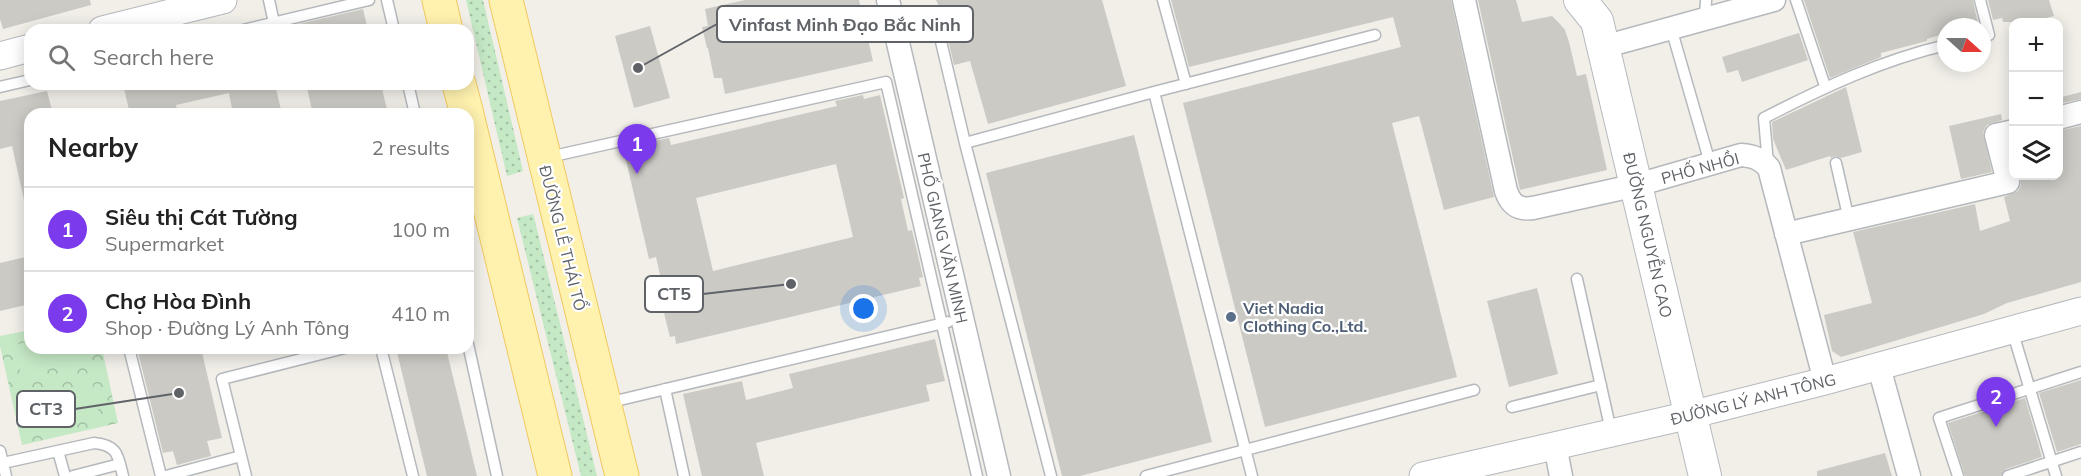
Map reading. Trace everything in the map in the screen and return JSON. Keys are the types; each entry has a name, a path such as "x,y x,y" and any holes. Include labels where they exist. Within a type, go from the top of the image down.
{"main road":[{"path":"440,0 445,24"},
{"name":"ĐƯỜNG LÊ THÁI TỔ","path":"506,0 622,476"},
{"name":"ĐƯỜNG NGUYỄN CAO","path":"1580,0 1597,21 1705,476"},
{"path":"461,90 465,108"},
{"path":"474,152 482,197 555,476"}],"street":[{"path":"122,24 188,4 223,0"},
{"name":"PHỐ GIANG VĂN MINH","path":"888,0 952,321 999,476"},
{"name":"PHỐ NHỒI","path":"1464,0 1506,191 1512,203 1520,209 1637,185 1741,155 1754,156 1769,168"},
{"path":"1603,47 1671,28 1706,9 1774,0"},
{"path":"0,56 24,50"},
{"path":"2063,117 2081,112"},
{"path":"1786,234 2008,182 1996,135 2009,132"},
{"path":"1769,168 1825,381"},
{"name":"ĐƯỜNG LÝ ANH TÔNG","path":"1423,476 1690,415 1879,367 2081,311"},
{"path":"1879,367 1909,476"},
{"path":"1555,446 1561,476"}],"lane":[{"path":"269,0 274,23"},
{"path":"270,24 369,0"},
{"path":"387,0 393,24"},
{"path":"1163,0 1186,84"},
{"path":"1796,0 1825,86"},
{"path":"1980,0 1985,18"},
{"path":"934,12 965,143 1051,476"},
{"path":"1671,28 1710,163"},
{"path":"965,143 1375,35"},
{"path":"1769,168 1764,118 1825,86 1937,47"},
{"path":"0,87 24,81"},
{"path":"543,158 886,82 952,321 977,476"},
{"path":"409,90 414,108"},
{"path":"1154,92 1252,476"},
{"path":"1836,163 1850,220"},
{"path":"1577,279 1612,432"},
{"path":"604,404 952,321"},
{"path":"2012,330 2056,476"},
{"path":"130,354 161,476"},
{"path":"246,476 222,379 321,354"},
{"path":"382,354 413,476"},
{"path":"470,354 497,476"},
{"path":"1958,476 1939,418 2081,372"},
{"path":"1512,407 1601,385"},
{"path":"665,389 684,476"},
{"path":"1146,476 1474,390"},
{"path":"3,463 94,443 106,444 116,451 123,476"},
{"path":"0,451 6,476"},
{"path":"58,451 65,476"},
{"path":"2008,476 2081,452"},
{"path":"166,476 241,456"},
{"path":"73,476 120,464"}],"green space":[{"path":"466,0 483,0 523,171 507,176 474,34 474,24 472,24"},
{"path":"533,214 597,476 581,476 517,218"},
{"path":"24,331 24,354 103,354 118,423 22,445 0,346 0,336"},
{"path":"24,343 24,354 84,354 86,361 21,375 15,345"},
{"path":"92,383 99,414 34,428 27,398"}],"building":[{"path":"0,0 90,0 91,5 3,29 0,19"},
{"path":"745,0 859,0 873,61 725,94 722,78 714,78 702,27 708,26 705,9"},
{"path":"936,0 1102,0 1126,86 988,124 970,61 954,65 941,10"},
{"path":"1171,0 1451,0 1494,197 1444,210 1419,116 1392,123 1457,377 1265,427 1183,103 1401,47 1393,17 1189,67"},
{"path":"1478,0 1516,0 1522,22 1552,16 1565,30 1577,76 1586,74 1607,170 1520,190"},
{"path":"1804,0 1973,0 1977,18 1937,18 1937,36 1927,41 1881,53 1881,57 1830,78"},
{"path":"1988,0 2049,0 2054,16 2009,18 2009,22 2003,22 2002,18 1993,20"},
{"path":"363,9 367,24 299,24"},
{"path":"650,26 670,98 634,108 615,36"},
{"path":"1799,33 1808,60 1742,82 1738,70 1727,73 1722,57"},
{"path":"1846,87 1862,152 1841,158 1835,156 1830,158 1830,156 1786,170 1773,139 1772,122"},
{"path":"124,90 276,90 281,108 232,108 229,93 176,105 177,108 129,108"},
{"path":"307,90 382,90 387,108 312,108"},
{"path":"47,91 51,108 24,108 24,200 12,146 0,149 0,101"},
{"path":"2081,92 2081,99 2063,103 2063,97"},
{"path":"863,95 864,99 880,95 904,198 901,199 908,231 912,230 923,277 919,278 921,286 676,344 675,336 670,337 659,293 664,292 656,257 649,259 625,156 643,152 641,144 669,138 671,145 837,106 835,101","holes":["836,164 853,237 713,271 696,198"]},
{"path":"2001,114 2002,120 1987,125 1983,132 1992,172 1961,179 1949,126"},
{"path":"2081,126 2081,282 2007,303 1984,314 1841,357 1832,351 1824,315 1872,303 1853,232 1975,204 1980,231 2010,221 2004,197 2018,191 2020,180 2063,180 2063,130"},
{"path":"1134,135 1212,442 1080,476 1062,476 986,173"},
{"path":"24,257 24,305 0,311 0,263"},
{"path":"1537,288 1558,374 1509,387 1487,301"},
{"path":"935,339 945,381 926,385 930,401 756,443 764,476 702,476 683,394 742,381 746,400 793,388 789,374"},
{"path":"138,354 202,354 222,438 207,441 211,456 177,465 173,451 163,453"},
{"path":"397,354 447,354 477,476 427,476"},
{"path":"2081,380 2081,444 2057,452 2039,393"},
{"path":"2025,398 2042,457 2006,469 2001,476 1965,476 1948,423"},
{"path":"1885,453 1892,476 1817,476 1817,471"}],"place":[{"name":"Vinfast Minh Đạo Bắc Ninh","path":"638,68"},
{"name":"Siêu thị Cát Tường","path":"637,174"},
{"name":"CT5","path":"791,284"},
{"name":"Viet Nadia Clothing Co.,Ltd.","path":"1231,317"},
{"name":"CT3","path":"179,393"},
{"name":"Chợ Hòa Đình","path":"1996,427"}]}
